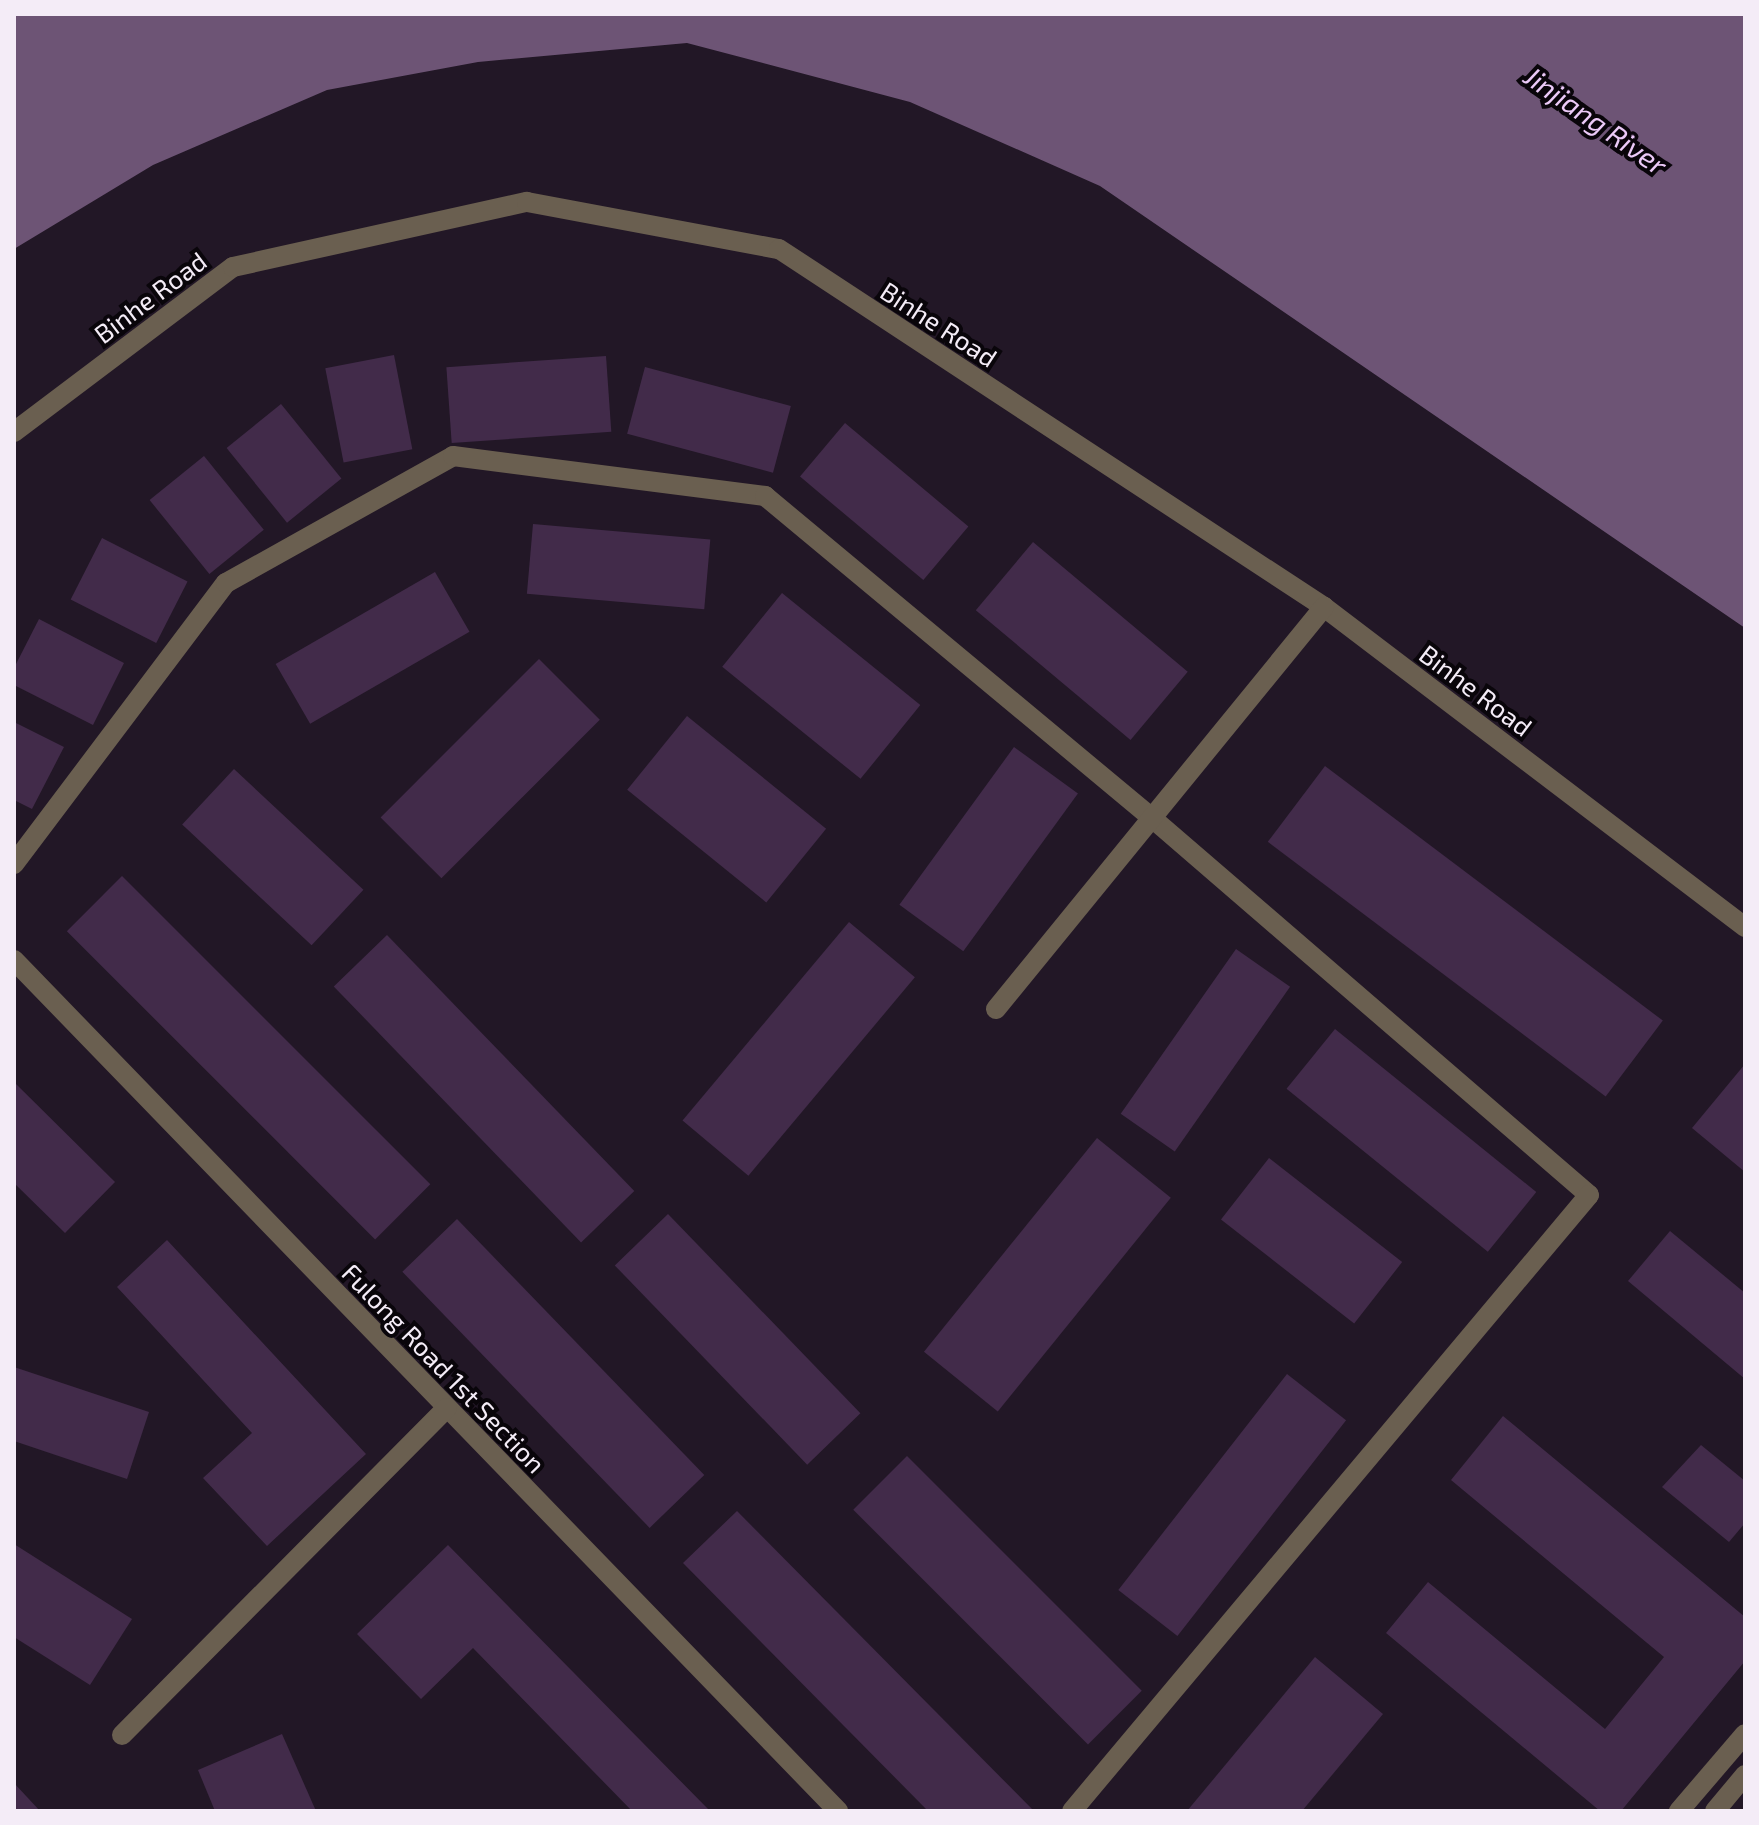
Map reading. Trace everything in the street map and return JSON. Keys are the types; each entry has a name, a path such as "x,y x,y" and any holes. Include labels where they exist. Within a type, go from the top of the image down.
{"street":[{"name":"Binhe Road","path":"14,432 233,267 527,202 779,249 1324,607 1745,927"},
{"path":"14,864 226,583 453,456 765,496 1152,818 1589,1195 1072,1811"},
{"path":"996,1009 1324,607"},
{"name":"Fulong Road 1st Section","path":"14,960 838,1811"},
{"path":"122,1735 447,1408"},
{"path":"1679,1811 1745,1734"},
{"path":"1715,1811 1745,1775"}],"water":[{"name":"Jinjiang River","path":"14,14 1745,14 1745,628 1100,186 910,102 687,43 478,62 327,90 153,165 14,249"}],"building":[{"path":"394,355 412,449 344,463 325,368"},
{"path":"606,356 611,432 452,443 446,367"},
{"path":"645,367 791,406 773,473 627,434"},
{"path":"281,404 341,479 287,523 227,448"},
{"path":"845,423 968,526 923,580 800,477"},
{"path":"204,456 264,530 209,574 150,500"},
{"path":"533,524 710,540 704,609 527,594"},
{"path":"102,538 188,582 156,643 71,599"},
{"path":"1033,542 1188,672 1131,740 976,610"},
{"path":"435,572 469,632 310,724 276,664"},
{"path":"782,593 920,705 861,779 722,667"},
{"path":"39,619 124,663 93,725 14,685 14,668"},
{"path":"539,659 600,720 441,878 381,817"},
{"path":"687,716 826,829 766,902 627,790"},
{"path":"14,722 64,747 32,809 14,800"},
{"path":"1014,747 1078,793 963,951 899,905"},
{"path":"1325,766 1663,1021 1606,1096 1268,842"},
{"path":"234,769 363,890 312,945 182,825"},
{"path":"122,876 430,1184 375,1239 67,931"},
{"path":"849,922 915,977 748,1176 683,1120"},
{"path":"387,935 634,1191 581,1242 334,986"},
{"path":"1236,949 1290,987 1175,1152 1121,1114"},
{"path":"1335,1029 1536,1192 1488,1252 1287,1089"},
{"path":"1745,1064 1745,1172 1692,1128"},
{"path":"14,1082 115,1182 65,1233 14,1183"},
{"path":"1097,1138 1171,1198 998,1412 924,1352"},
{"path":"1269,1158 1402,1262 1354,1324 1221,1219"},
{"path":"668,1214 860,1413 807,1465 615,1265"},
{"path":"457,1219 704,1475 650,1528 402,1272"},
{"path":"1670,1231 1745,1293 1745,1379 1628,1281"},
{"path":"167,1240 366,1454 267,1546 203,1478 252,1433 117,1287"},
{"path":"14,1367 149,1412 127,1479 14,1441"},
{"path":"1287,1374 1346,1420 1177,1636 1118,1590"},
{"path":"1503,1416 1745,1617 1745,1661 1621,1811 1600,1811 1386,1633 1428,1582 1605,1729 1664,1657 1451,1480"},
{"path":"1701,1445 1745,1481 1745,1523 1729,1542 1662,1487"},
{"path":"907,1456 1142,1691 1088,1744 853,1510"},
{"path":"737,1511 1034,1811 928,1811 683,1563"},
{"path":"14,1544 132,1619 90,1685 14,1637"},
{"path":"448,1545 710,1811 632,1811 473,1648 421,1699 357,1634"},
{"path":"1315,1657 1383,1714 1302,1811 1187,1811"},
{"path":"282,1734 316,1811 215,1811 198,1770"},
{"path":"14,1783 40,1811 14,1811"}]}
